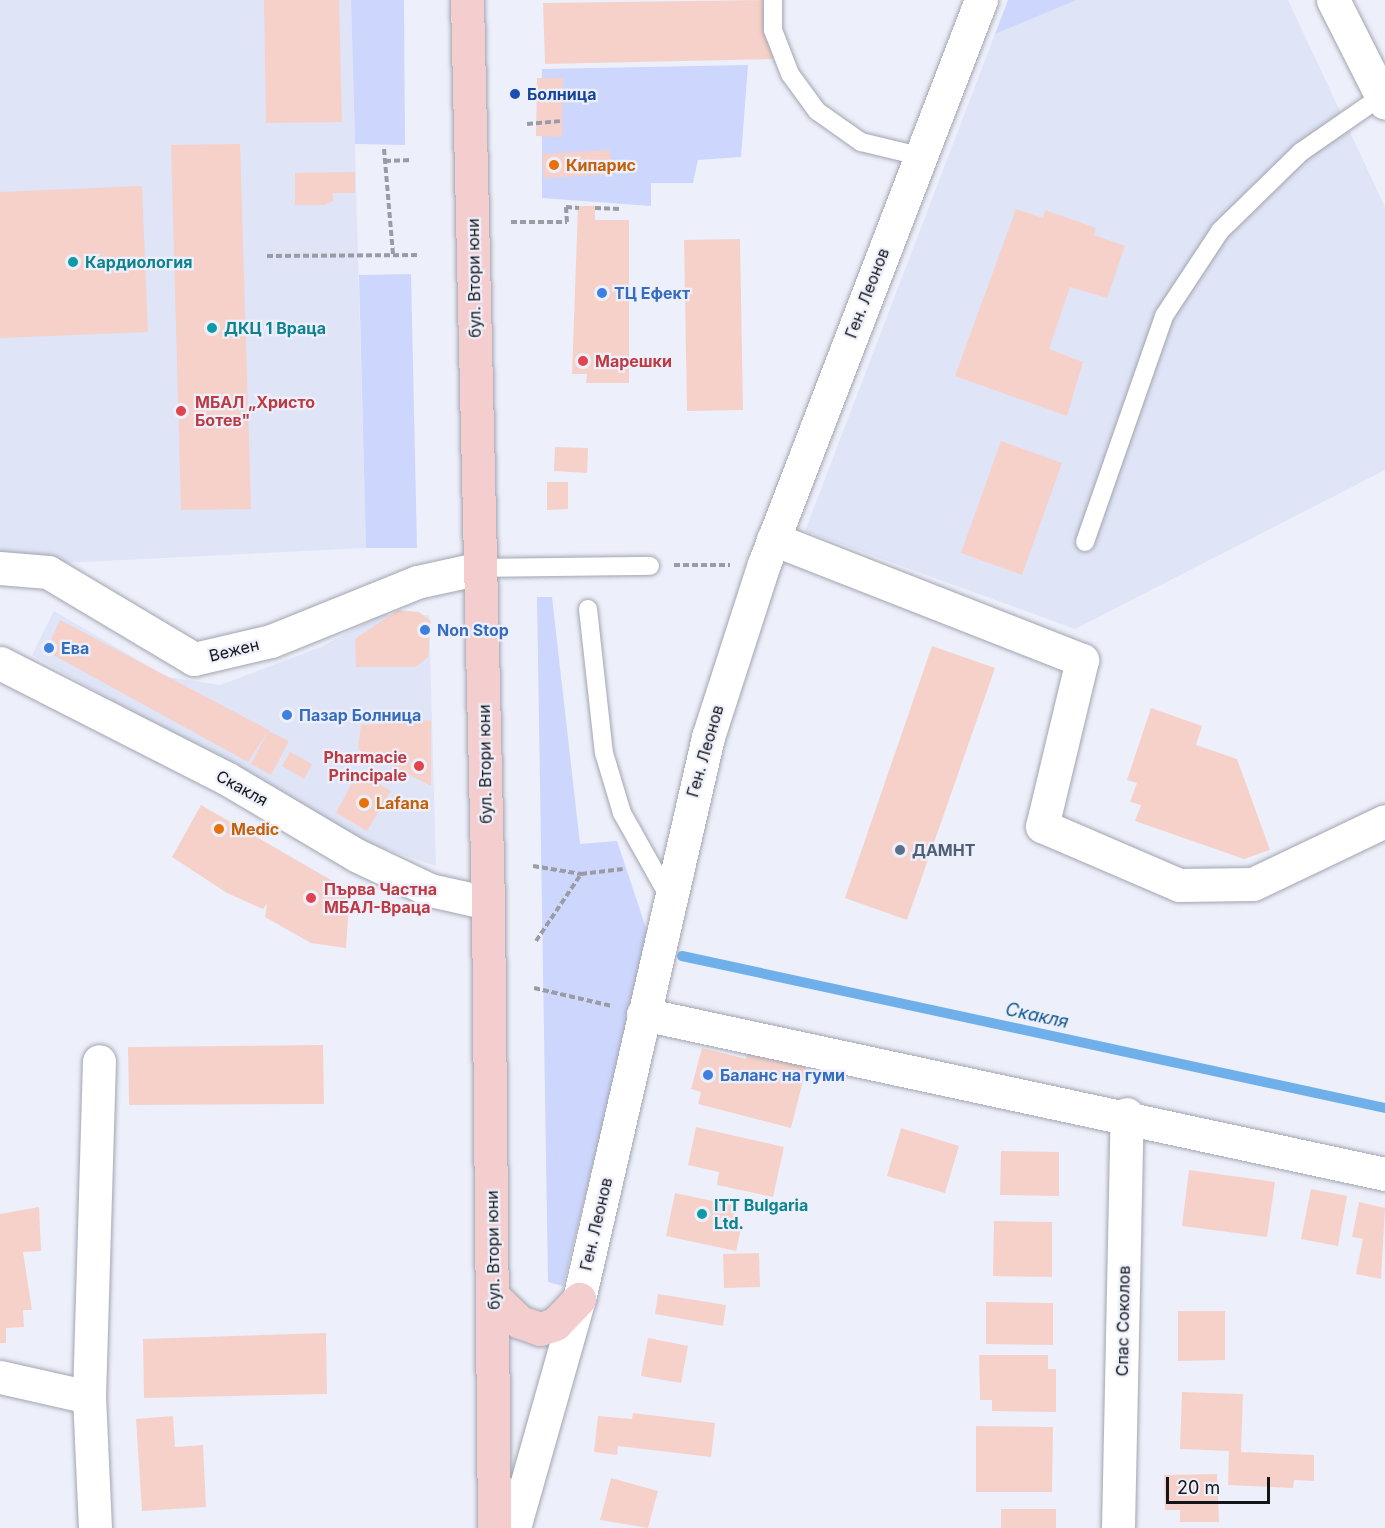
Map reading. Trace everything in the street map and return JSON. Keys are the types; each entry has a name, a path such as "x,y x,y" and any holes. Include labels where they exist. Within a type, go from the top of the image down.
{"street":[{"name":"бул. Втори юни","path":"467,0 488,903 494,1297 494,1528"},
{"name":"Ген. Леонов","path":"514,1528 579,1299 668,895 708,737 768,551 981,0"},
{"path":"1333,0 1383,100"},
{"path":"768,551 1082,660 1042,826 1179,885 1232,885 1253,884 1385,820"},
{"name":"Вежен","path":"0,565 48,572 194,659 271,641 417,582 481,568"},
{"name":"Скакля","path":"0,663 226,778 356,855 430,890 488,903"},
{"path":"643,1014 1127,1114 1385,1174"},
{"path":"95,1528 89,1397 99,1062"},
{"name":"Спас Соколов","path":"1118,1528 1127,1114"},
{"path":"494,1297 520,1322 540,1329 555,1324 579,1299"},
{"path":"0,1377 89,1397"}],"lane":[{"path":"773,0 773,30 790,74 817,111 861,142 919,156"},
{"path":"1085,542 1164,316 1213,241 1300,152 1383,100"},
{"path":"481,568 650,566"},
{"path":"588,609 604,753 637,845 668,895"}],"path":[{"path":"527,124 560,121"},
{"path":"384,149 393,255"},
{"path":"385,161 412,160"},
{"path":"511,222 567,222 566,207 579,208"},
{"path":"595,208 621,209"},
{"path":"267,256 420,255"},
{"path":"650,566 768,551"},
{"path":"534,866 581,874 622,870 637,845"},
{"path":"536,940 581,874"},
{"path":"534,988 643,1014"}],"shaded area":[{"name":"МБАЛ „Христо Ботев\"","path":"0,0 351,0 366,548 0,566"},
{"path":"351,0 404,0 405,145 355,144"},
{"path":"1008,0 1077,0 995,34"},
{"path":"1077,0 1288,0 1385,207 1385,470 1075,629 805,531 995,34"},
{"path":"748,65 741,157 698,160 693,183 651,183 651,206 542,198 542,69"},
{"path":"411,274 417,548 366,548 359,275"},
{"path":"537,597 552,597 580,844 617,841 649,937 563,1286 548,1282"},
{"name":"Пазар Болница","path":"54,611 167,677 220,685 321,647 381,615 429,615 436,866 356,839 32,655"}],"building":[{"path":"264,0 339,0 342,122 266,123"},
{"path":"771,0 773,59 545,64 543,3"},
{"path":"537,78 563,78 562,137 536,136"},
{"name":"ДКЦ 1 Враца","path":"240,144 251,509 181,510 171,145"},
{"path":"610,150 612,174 544,178 542,154"},
{"path":"355,172 355,193 333,193 333,201 324,205 295,205 295,173"},
{"name":"Кардиология","path":"142,186 148,332 0,338 0,192"},
{"path":"578,206 595,206 595,220 629,220 629,383 586,383 587,374 572,374"},
{"path":"1016,209 1043,218 1045,210 1096,228 1094,235 1125,246 1107,298 1070,287 1049,349 1083,362 1067,416 955,376"},
{"path":"740,239 743,410 687,411 684,240"},
{"path":"1001,441 1062,463 1022,575 961,553"},
{"path":"555,447 588,448 587,473 554,471"},
{"path":"547,482 568,482 568,509 547,510"},
{"path":"398,610 419,612 431,621 428,657 416,667 356,667 355,639"},
{"path":"60,620 269,730 248,762 46,651"},
{"path":"932,646 995,668 907,920 845,898"},
{"path":"1151,708 1202,726 1196,745 1237,759 1270,850 1244,859 1135,821 1141,805 1130,802 1137,783 1127,780"},
{"path":"431,720 431,786 358,749 361,725"},
{"path":"268,731 289,741 271,775 251,764"},
{"path":"290,752 312,764 304,779 282,766"},
{"path":"358,772 391,791 367,831 336,813"},
{"path":"201,805 350,891 346,948 311,943 265,917 267,904 263,909 227,893 172,857"},
{"path":"323,1045 324,1104 129,1105 128,1047"},
{"path":"702,1048 746,1059 748,1050 807,1065 791,1128 698,1104 701,1092 691,1089"},
{"path":"696,1127 784,1147 773,1197 717,1185 719,1172 688,1165"},
{"path":"901,1128 959,1146 945,1193 887,1176"},
{"path":"1001,1151 1059,1152 1059,1196 1000,1195"},
{"path":"1189,1170 1275,1182 1267,1237 1182,1226"},
{"path":"1311,1189 1347,1196 1338,1246 1301,1239"},
{"name":"ITT Bulgaria Ltd.","path":"675,1193 736,1206 732,1222 742,1224 736,1251 666,1236"},
{"path":"1359,1202 1385,1208 1381,1279 1356,1274 1363,1239 1352,1237"},
{"path":"39,1207 41,1251 23,1252 32,1310 23,1310 24,1327 6,1328 6,1343 0,1343 0,1214"},
{"path":"994,1221 1052,1222 1052,1277 993,1276"},
{"path":"759,1253 760,1287 724,1288 723,1254"},
{"path":"658,1294 726,1305 723,1326 655,1314"},
{"path":"986,1302 1053,1303 1053,1345 986,1344"},
{"path":"1178,1311 1225,1311 1225,1360 1178,1361"},
{"path":"326,1333 327,1394 144,1398 143,1339"},
{"path":"648,1338 688,1346 681,1383 641,1376"},
{"path":"979,1355 1048,1355 1048,1369 1056,1369 1056,1412 992,1411 992,1400 980,1400"},
{"path":"1182,1392 1243,1394 1241,1452 1314,1455 1314,1481 1294,1480 1293,1488 1228,1485 1229,1451 1180,1449"},
{"path":"633,1413 715,1423 711,1457 618,1446 617,1455 594,1452 598,1416 632,1419"},
{"path":"173,1416 175,1447 203,1445 206,1507 142,1511 136,1419"},
{"path":"976,1426 1053,1427 1052,1492 976,1492"},
{"path":"1217,1474 1219,1522 1180,1522 1180,1510 1165,1510 1164,1475"},
{"path":"611,1478 658,1491 648,1528 600,1520"},
{"path":"1001,1509 1056,1509 1056,1528 1001,1528"}],"waterway":[{"name":"Скакля","path":"682,956 1385,1108"}],"place":[{"name":"Болница","path":"515,94"},
{"name":"Кипарис","path":"554,165"},
{"name":"Кардиология","path":"73,262"},
{"name":"ТЦ Ефект","path":"602,293"},
{"name":"ДКЦ 1 Враца","path":"212,328"},
{"name":"Марешки","path":"583,361"},
{"name":"МБАЛ „Христо Ботев\"","path":"181,411"},
{"name":"Non Stop","path":"425,630"},
{"name":"Ева","path":"49,648"},
{"name":"Пазар Болница","path":"287,715"},
{"name":"Pharmacie Principale","path":"419,766"},
{"name":"Lafana","path":"364,803"},
{"name":"Medic","path":"219,829"},
{"name":"ДАМНТ","path":"900,850"},
{"name":"Първа Частна МБАЛ-Враца","path":"311,898"},
{"name":"Баланс на гуми","path":"708,1075"},
{"name":"ITT Bulgaria Ltd.","path":"702,1214"}]}
